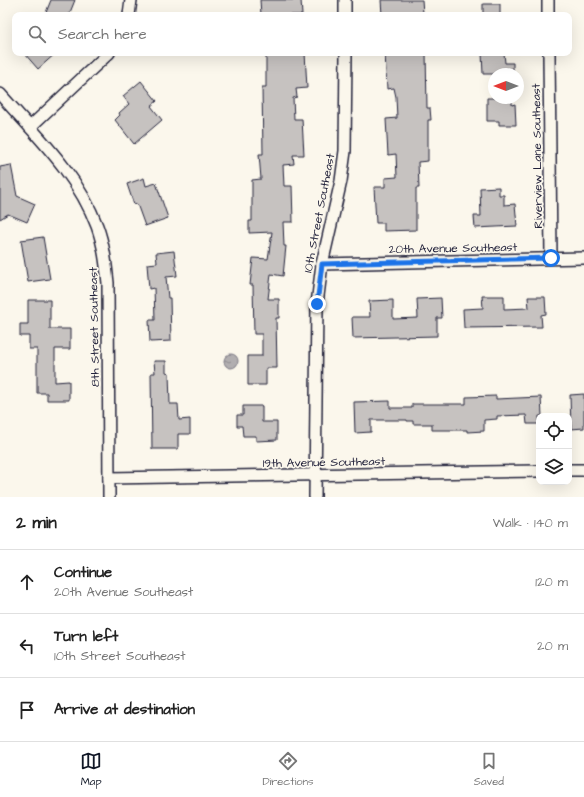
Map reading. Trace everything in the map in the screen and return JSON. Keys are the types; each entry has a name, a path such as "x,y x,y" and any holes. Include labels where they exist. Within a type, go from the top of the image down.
{"street":[{"path":"129,12 131,0"},
{"path":"345,0 345,12"},
{"path":"548,0 548,12"},
{"path":"30,127 106,56"},
{"name":"10th Street Southeast","path":"315,497 317,304 322,264 341,181 345,150 346,56"},
{"name":"Riverview Lane Southeast","path":"549,56 551,258"},
{"name":"8th Street Southeast","path":"0,94 30,127 73,179 85,199 98,227 105,254 108,283 109,497"},
{"name":"20th Avenue Southeast","path":"322,264 584,258"},
{"path":"572,470 584,470"},
{"name":"19th Avenue Southeast","path":"109,478 536,471"}],"water":[{"path":"228,354 234,354 238,358 238,364 234,368 228,368 224,364 224,358"}],"building":[{"path":"51,0 75,0 70,12 46,12"},
{"path":"260,0 301,0 302,12 261,12"},
{"path":"381,0 422,0 423,12 382,12"},
{"path":"483,4 500,4 500,12 483,12"},
{"path":"27,56 53,56 38,69"},
{"path":"266,56 305,56 307,88 296,89 297,97 293,98 294,119 302,119 304,155 293,155 294,164 283,165 284,186 292,186 293,222 283,222 284,246 286,246 283,276 271,274 268,299 279,299 279,318 276,318 277,368 266,368 266,385 248,385 248,356 262,356 262,334 254,334 253,285 250,285 253,258 268,259 272,232 249,233 249,221 252,221 252,180 261,179 259,154 263,154 262,87 266,87"},
{"path":"385,56 426,56 427,108 430,108 431,120 428,120 428,161 418,162 419,188 416,188 416,230 384,231 384,223 376,223 374,187 385,187 385,178 397,177 396,154 388,155 386,119 397,118 396,97 394,88 387,89"},
{"path":"482,56 504,56 505,63 513,63 513,68 488,68 488,74 483,74"},
{"path":"141,81 157,101 151,106 162,120 134,144 115,120 120,115 119,113 129,104 123,96"},
{"path":"487,98 488,104 515,104 516,125 499,125 499,121 487,121"},
{"path":"11,165 17,196 35,204 27,222 8,214 0,219 0,167"},
{"path":"144,178 146,186 156,183 168,218 145,226 137,204 134,205 127,184"},
{"path":"499,187 499,195 504,195 504,205 515,204 517,226 475,228 474,216 481,216 480,188"},
{"path":"43,237 50,279 28,282 21,240"},
{"path":"174,251 177,276 166,277 168,298 170,298 171,341 150,342 149,320 155,320 154,288 149,289 147,264 157,263 156,253"},
{"path":"482,296 504,296 504,309 529,308 528,297 545,297 546,314 541,315 542,327 464,328 463,309 483,308"},
{"path":"441,298 442,318 437,318 437,336 353,338 352,317 370,317 369,301 393,300 393,319 418,318 417,299"},
{"path":"28,300 50,300 50,329 70,329 70,349 55,349 55,382 69,381 69,400 47,400 47,393 37,393 37,349 29,349 29,336 20,336 20,324 28,324"},
{"path":"154,361 166,361 166,372 169,373 170,404 178,404 179,420 190,419 190,434 178,434 178,449 152,449 151,373 155,373"},
{"path":"584,394 584,428 572,429 570,395"},
{"path":"496,396 496,399 541,397 542,413 536,413 536,424 527,424 526,415 497,416 497,419 484,420 484,431 467,432 467,430 432,430 432,424 413,424 413,421 407,420 371,420 371,432 355,433 354,402 390,401 390,408 412,408 412,404 466,404 466,397"},
{"path":"243,406 262,406 262,422 277,422 277,440 256,441 256,436 243,436 242,426 237,426 237,415 243,415"}],"route":[{"path":"317,304 322,264 551,258"}]}
